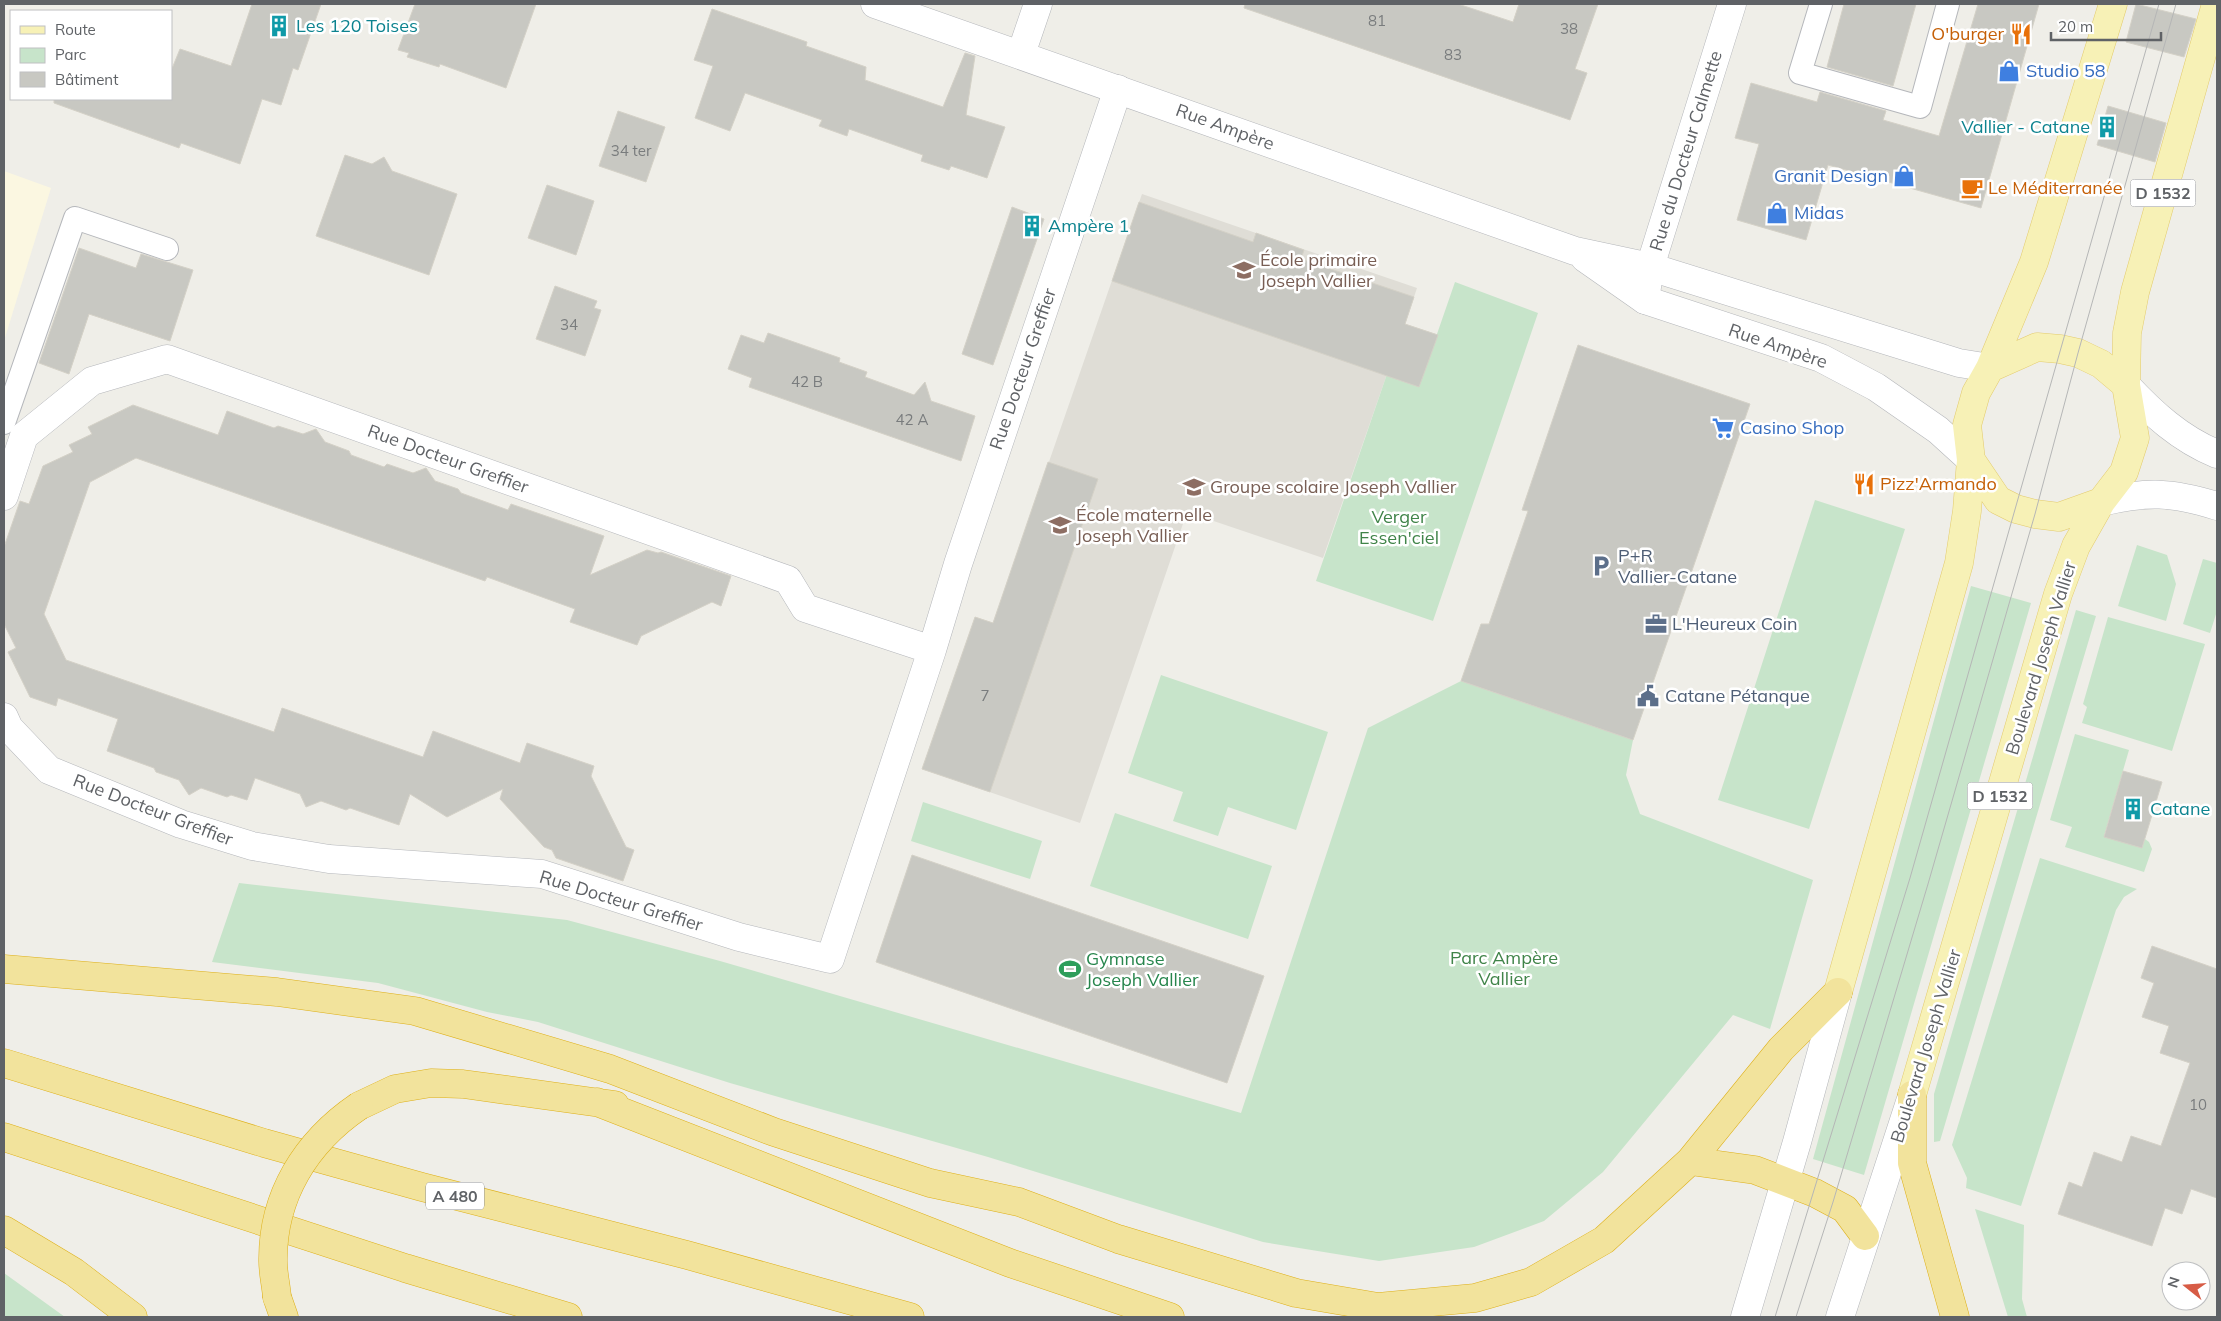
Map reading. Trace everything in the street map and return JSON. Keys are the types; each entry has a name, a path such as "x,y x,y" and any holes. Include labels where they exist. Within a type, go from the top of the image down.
{"highway":[{"path":"4,969 277,992 415,1011 610,1070 774,1132 930,1183 1019,1202 1118,1239 1296,1293 1378,1307 1475,1298 1531,1282 1604,1240 1690,1161 1781,1049 1838,992"},
{"name":"A 480","path":"4,1063 264,1143 910,1317"},
{"path":"281,1307 273,1262 275,1228 287,1188 307,1153 341,1118 359,1106 395,1089 431,1083 463,1084 597,1102 774,1132"},
{"path":"1912,1095 1912,1163 1955,1317"},
{"path":"597,1102 1010,1263 1170,1317"},
{"path":"4,1137 405,1268 568,1317"},
{"path":"1690,1161 1755,1170 1786,1180 1815,1193 1845,1210 1865,1236"},
{"path":"4,1230 74,1272 133,1317"}],"main road":[{"path":"1838,992 1959,563 1967,512 1971,460 1967,425 1976,393 1990,368 2034,262 2114,4"},
{"name":"Boulevard Joseph Vallier","path":"1912,1095 2058,594 2076,546 2101,502 2124,472 2135,438 2126,385 2127,333 2135,292 2216,4"},
{"path":"1990,368 2037,347 2060,349 2078,353 2101,364 2126,385"},
{"path":"1971,460 1998,500 2016,509 2059,517 2101,502"}],"street":[{"name":"Rue Ampère","path":"875,4 1575,251 1650,266 1959,363 1990,368"},
{"path":"1021,54 1038,4"},
{"name":"Rue du Docteur Calmette","path":"1645,300 1650,266 1732,4"},
{"name":"Rue Docteur Greffier","path":"4,717 8,728 49,770 181,824 252,846 329,859 542,874 739,937 830,958 932,650 958,564 1118,90"},
{"name":"Rue Ampère","path":"1575,251 1645,300 1821,358 1876,387 1938,430 1971,460"},
{"name":"Rue Docteur Greffier","path":"6,477 24,436 92,381 167,360 788,580 805,608 932,650"},
{"path":"2126,385 2165,424 2193,443 2217,454"},
{"path":"2101,502 2134,494 2157,494 2190,498 2217,506"},
{"path":"1745,1317 1786,1180 1838,992"},
{"name":"Boulevard Joseph Vallier","path":"1840,1317 1912,1095"}],"lane":[{"path":"1821,4 1800,73 1920,107 1948,4"},
{"path":"4,423 74,218 167,249"}],"shaded area":[{"path":"4,171 51,188 4,341"},
{"name":"Groupe scolaire Joseph Vallier","path":"1142,194 1417,288 1405,324 1438,335 1419,386 1387,374 1323,558 1187,512 1080,823 922,769 975,617 993,623"}],"green space":[{"name":"Verger Essen'ciel","path":"1455,282 1538,313 1433,621 1316,581 1387,374 1419,386"},
{"path":"1815,500 1905,529 1809,829 1718,800"},
{"path":"2137,545 2167,555 2176,584 2166,621 2118,606"},
{"path":"2203,559 2217,563 2217,611 2210,633 2183,624"},
{"path":"1971,586 2031,603 1864,1175 1813,1159"},
{"path":"2076,610 2096,616 1940,1141 1934,1142 1934,1094"},
{"path":"2108,617 2205,644 2172,751 2082,723 2087,707 2083,704"},
{"path":"1161,675 1328,732 1296,830 1228,807 1218,836 1173,821 1183,792 1128,773"},
{"name":"Parc Ampère Vallier","path":"1461,681 1633,740 1626,775 1640,814 1813,880 1770,1029 1733,1015 1603,1172 1544,1221 1474,1247 1379,1261 1263,1242 988,1157 730,1083 538,1022 487,1012 378,983 212,962 239,883 567,920 720,961 1241,1113 1368,728"},
{"path":"2075,734 2129,750 2104,836 2142,848 2145,839 2149,842 2152,849 2144,872 2065,847 2072,827 2050,820"},
{"path":"923,802 1042,841 1030,879 911,841"},
{"path":"1115,813 1272,866 1248,939 1090,886"},
{"path":"2040,858 2137,889 2124,897 2116,910 2021,1206 1966,1188 1967,1178 1952,1145"},
{"path":"1975,1209 2024,1225 2022,1299 2027,1317 2008,1317"},
{"path":"4,1273 65,1317 4,1317"}],"building":[{"path":"252,4 321,4 298,70 293,68 281,105 262,99 240,164 181,143 179,148 54,103 54,100 172,100 172,69 180,49 231,66"},
{"path":"415,4 536,4 506,88 440,64 439,67 407,57 409,53 398,50"},
{"path":"1245,4 1458,4 1513,22 1519,4 1598,4 1575,69 1587,73 1570,120 1244,8"},
{"path":"1844,4 1916,4 1893,86 1827,67"},
{"path":"1978,4 2039,4 1981,208 1828,165 1806,240 1737,220 1759,144 1735,138 1751,83 1817,102 1820,92 1886,111 1883,120 1939,136"},
{"path":"2136,4 2196,19 2184,57 2126,42"},
{"path":"712,9 807,42 806,46 866,67 865,80 943,107 965,53 975,56 966,115 1005,127 987,178 951,166 949,170 921,161 923,155 849,129 847,136 819,126 822,120 745,93 730,131 695,118 713,66 694,60"},
{"path":"2108,106 2166,123 2155,162 2097,145"},
{"path":"618,111 665,127 646,182 599,166"},
{"path":"345,155 372,164 384,157 392,171 457,194 429,275 316,236"},
{"path":"547,185 594,201 576,255 528,238"},
{"path":"1139,202 1253,242 1256,233 1304,250 1301,259 1414,297 1405,324 1438,335 1419,387 1112,281"},
{"path":"1012,207 1044,219 993,365 962,354"},
{"path":"79,248 136,268 141,254 193,270 170,341 89,314 69,374 39,363"},
{"path":"555,286 597,301 594,308 601,310 585,356 536,339"},
{"path":"768,333 840,358 839,362 867,372 865,377 914,395 925,382 931,401 975,416 961,461 749,387 752,378 728,369 741,335 764,343"},
{"name":"P+R Vallier-Catane","path":"1578,345 1750,404 1633,740 1461,681 1481,624 1489,624 1528,511 1522,510"},
{"path":"133,405 218,435 227,411 274,428 278,426 303,434 316,429 325,442 349,451 351,455 384,467 387,464 413,473 426,468 435,481 458,489 461,493 508,510 511,504 604,536 590,575 647,550 661,552 731,576 721,606 712,602 641,636 637,645 570,622 575,609 487,577 485,581 136,458 90,482 44,614 66,660 274,732 282,708 423,757 433,731 520,763 527,743 594,766 591,776 626,847 634,850 623,881 556,858 552,850 544,847 500,799 503,789 447,817 410,794 399,825 350,808 346,810 321,801 306,807 300,794 255,778 247,800 231,795 227,797 201,788 189,795 179,780 156,772 154,768 107,751 118,719 58,698 56,706 30,697 8,652 16,648 4,624 4,547 20,501 29,504 43,466 73,452 69,445 92,434 88,427"},
{"path":"1048,462 1098,479 990,792 922,769 975,617 993,623"},
{"name":"Catane","path":"2123,771 2162,782 2142,848 2104,837"},
{"name":"Gymnase Joseph Vallier","path":"912,855 1264,976 1227,1083 876,962"},
{"path":"2152,946 2217,969 2217,1198 2191,1189 2182,1214 2165,1208 2152,1246 2058,1214 2069,1182 2082,1187 2094,1152 2122,1162 2131,1136 2161,1146 2190,1063 2160,1053 2169,1026 2142,1017 2154,983 2141,978"}],"tram line":[{"path":"1775,1317 1910,878 2159,4"},
{"path":"1796,1317 1833,1202 1928,884 2035,514 2176,4"}],"place":[{"name":"Les 120 Toises","path":"279,26"},
{"name":"O'burger","path":"2021,34"},
{"name":"Studio 58","path":"2009,71"},
{"name":"Vallier - Catane","path":"2107,127"},
{"name":"Granit Design","path":"1904,176"},
{"name":"Le Méditerranée","path":"1972,188"},
{"name":"Midas","path":"1777,213"},
{"name":"Ampère 1","path":"1032,226"},
{"name":"École primaire Joseph Vallier","path":"1244,270"},
{"name":"Casino Shop","path":"1723,428"},
{"name":"Pizz'Armando","path":"1864,484"},
{"name":"Groupe scolaire Joseph Vallier","path":"1194,487"},
{"name":"École maternelle Joseph Vallier","path":"1060,525"},
{"name":"P+R Vallier-Catane","path":"1601,566"},
{"name":"L'Heureux Coin","path":"1656,624"},
{"name":"Catane Pétanque","path":"1648,696"},
{"name":"Catane","path":"2133,809"},
{"name":"Gymnase Joseph Vallier","path":"1070,969"}]}
